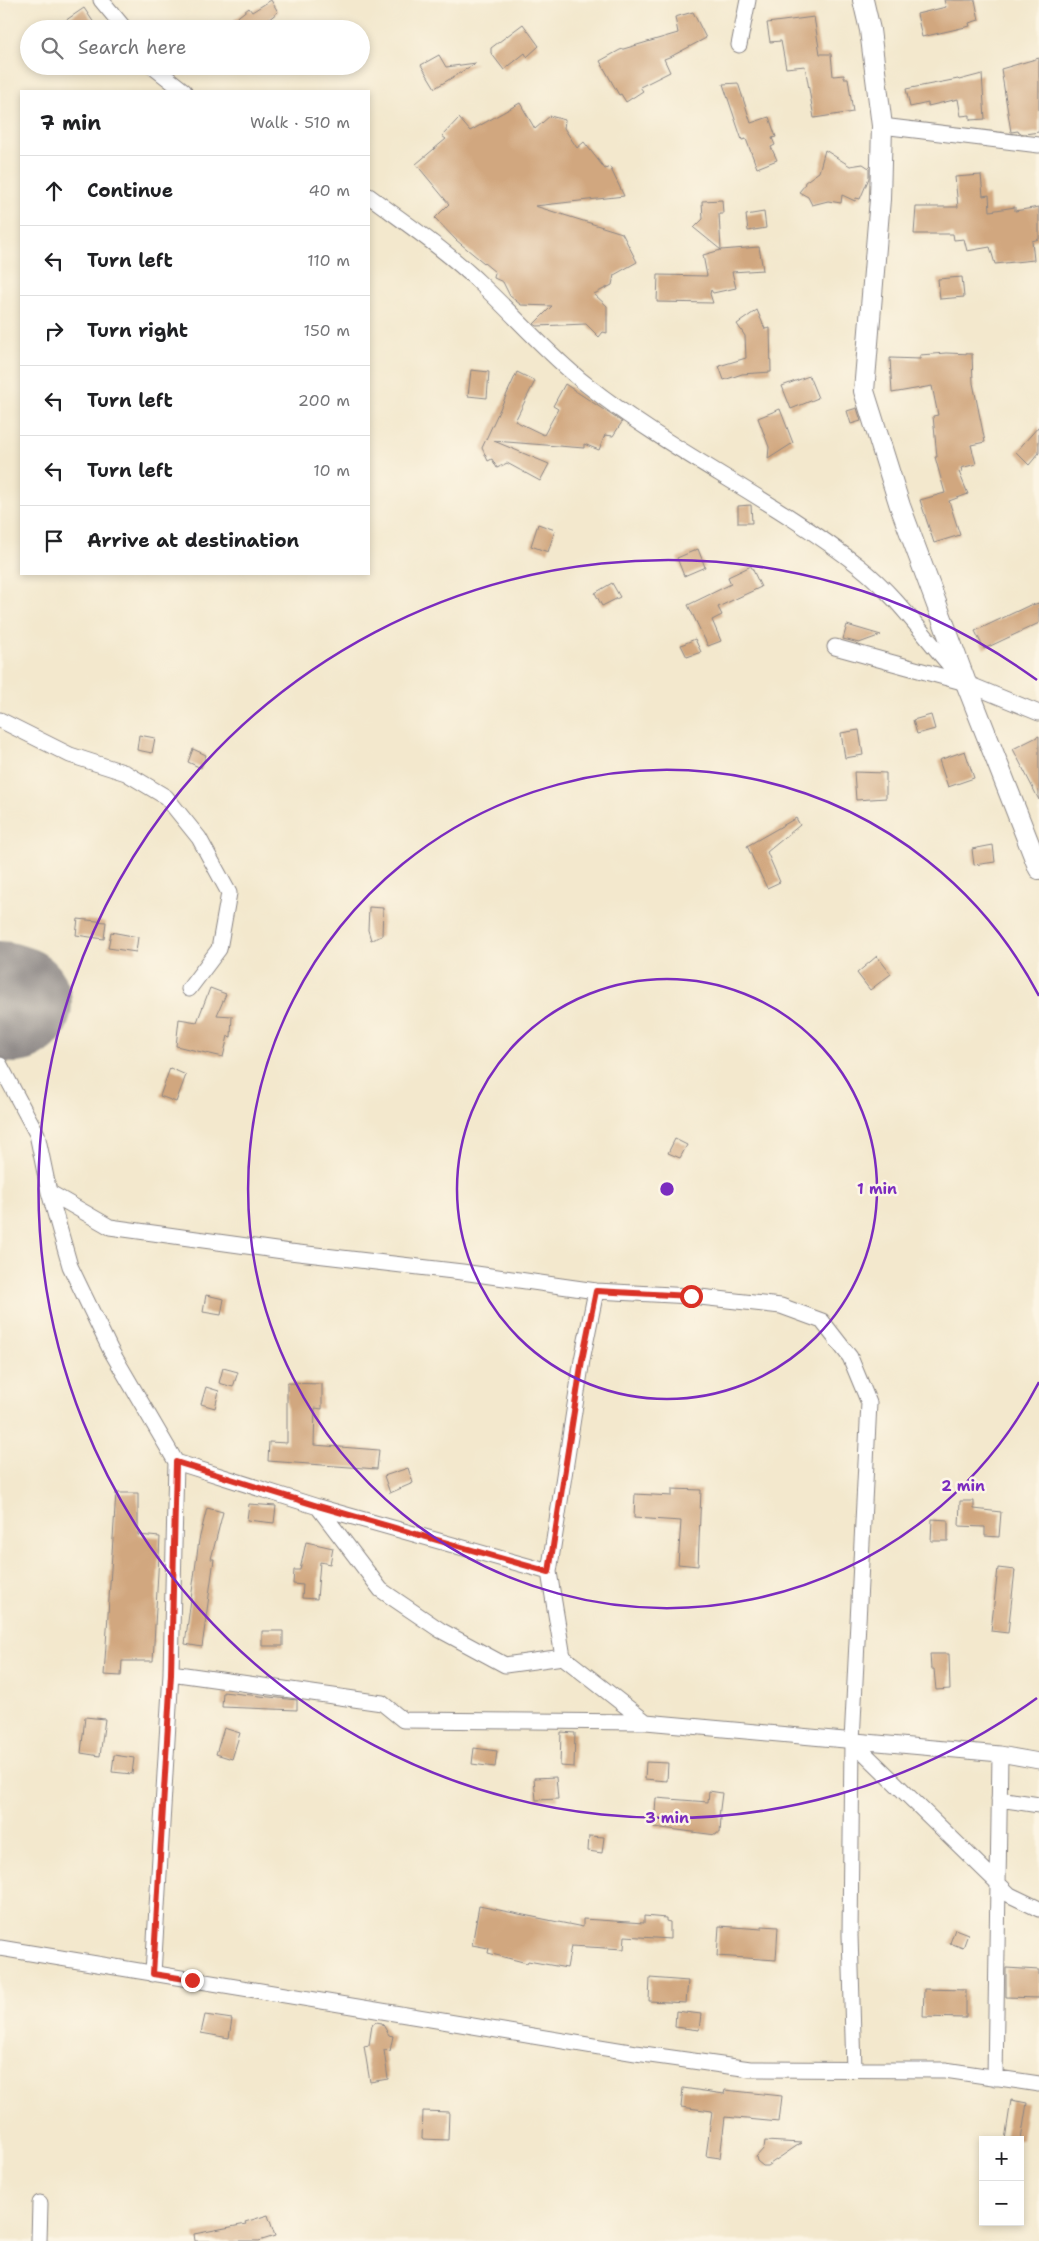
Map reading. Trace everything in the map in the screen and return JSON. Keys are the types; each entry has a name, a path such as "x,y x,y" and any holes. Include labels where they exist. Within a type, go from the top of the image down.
{"street":[{"path":"99,0 114,20"},
{"path":"99,0 116,20"},
{"path":"739,46 748,0"},
{"path":"863,0 870,30 882,126 880,199 864,391 900,506 966,683 1039,869"},
{"path":"164,75 182,90"},
{"path":"882,126 1039,145"},
{"path":"370,197 460,265 543,347 586,385 821,539 861,568 895,601 966,683"},
{"path":"835,647 966,683 1039,713"},
{"path":"0,720 70,755 126,773 166,797 200,838 228,893 219,949 189,988"},
{"path":"0,1065 37,1134 49,1192 70,1266 110,1349 176,1462 171,1674 153,1974"},
{"path":"49,1192 110,1227 596,1291 691,1296 781,1306 822,1321 850,1357 869,1403 852,1741 850,1935 854,2070"},
{"path":"596,1291 582,1360 549,1572 563,1657 646,1722"},
{"path":"176,1462 318,1506 549,1572"},
{"path":"318,1506 381,1590 440,1630 505,1665 563,1657"},
{"path":"171,1674 382,1703 403,1720 646,1722 1000,1754 1039,1761"},
{"path":"852,1741 1010,1895 1039,1909"},
{"path":"995,2078 1000,1754"},
{"path":"999,1800 1039,1805"},
{"path":"0,1948 626,2051 750,2069 944,2070 1039,2084"},
{"path":"39,2241 40,2203"}],"building":[{"path":"271,0 278,12 268,20 234,20 249,8 252,12"},
{"path":"944,0 975,0 979,20 969,23 970,26 922,37 917,14 946,7"},
{"path":"84,8 92,20 66,20"},
{"path":"693,12 706,38 664,59 670,72 640,87 643,91 626,102 621,94 619,95 600,61 620,50 678,33 675,17"},
{"path":"814,17 820,54 831,54 833,76 844,75 844,78 848,78 853,112 814,118 805,66 786,68 781,41 770,42 767,23"},
{"path":"523,24 539,46 527,57 525,53 504,70 491,53 491,48"},
{"path":"439,55 446,67 476,63 435,88 421,65"},
{"path":"1039,58 1039,132 1025,134 1018,131 1011,132 1001,69"},
{"path":"982,74 985,119 970,120 970,115 961,116 958,99 928,106 928,103 910,107 906,89"},
{"path":"738,83 751,123 769,117 776,137 772,138 775,145 771,147 777,160 757,168 746,139 742,140 723,84"},
{"path":"520,103 535,129 550,116 565,120 564,128 577,148 584,142 605,169 610,167 624,196 535,206 622,233 637,262 614,275 612,285 594,294 607,306 607,333 603,332 599,337 586,324 537,326 534,324 552,306 521,305 510,296 503,282 494,278 495,272 456,240 435,218 449,204 416,164 446,139 442,136 459,118 470,131"},
{"path":"825,150 850,166 863,164 869,168 869,178 860,199 856,198 855,201 842,195 841,203 828,201 812,205 808,197 799,192 805,182 819,172"},
{"path":"981,175 983,196 989,195 990,211 1015,207 1015,211 1039,207 1039,239 1032,241 1034,260 995,264 990,247 967,251 964,239 954,240 953,234 914,234 916,207 958,207 955,177"},
{"path":"722,200 723,214 719,214 721,250 694,228 703,219 702,201"},
{"path":"764,212 766,228 748,231 746,215"},
{"path":"759,247 763,270 732,272 736,288 713,293 711,290 710,294 713,303 657,302 658,275 707,276 703,255 721,250"},
{"path":"962,277 964,297 940,299 938,279"},
{"path":"757,310 765,329 770,328 771,372 742,374 724,380 719,366 746,358 745,336 737,324"},
{"path":"972,354 973,383 985,442 971,445 976,464 961,468 962,471 959,472 968,494 949,501 960,535 934,543 920,500 945,493 935,457 937,457 933,416 938,415 932,386 892,393 890,358 920,359 920,355"},
{"path":"471,370 489,372 487,398 468,396"},
{"path":"517,372 535,381 515,421 544,435 558,409 553,406 565,384 622,422 613,436 605,435 599,450 584,444 584,448 494,441 549,464 540,481 507,463 497,468 492,459 488,461 482,448"},
{"path":"809,376 818,398 791,409 782,386"},
{"path":"857,408 861,421 851,424 847,411"},
{"path":"780,409 793,443 768,459 769,447 758,418"},
{"path":"1039,426 1039,453 1029,465 1016,452"},
{"path":"751,505 752,523 738,523 738,506"},
{"path":"538,524 555,530 548,552 531,546"},
{"path":"698,549 705,567 684,576 677,558"},
{"path":"751,566 761,587 718,607 722,615 712,620 721,641 708,646 688,605 731,584 728,577"},
{"path":"612,583 620,597 602,606 595,593"},
{"path":"1039,603 1039,623 984,649 975,631 1028,606"},
{"path":"847,625 881,635 859,643 843,639"},
{"path":"695,639 701,652 687,657 681,645"},
{"path":"931,715 935,729 917,734 913,720"},
{"path":"859,730 863,755 845,758 841,733"},
{"path":"139,735 155,738 152,753 137,750"},
{"path":"1039,736 1039,800 1013,749"},
{"path":"193,749 206,755 201,768 188,762"},
{"path":"965,751 974,778 948,787 939,760"},
{"path":"854,772 886,773 886,798 856,800"},
{"path":"796,818 800,825 767,852 780,882 767,888 747,846"},
{"path":"993,845 995,862 974,865 972,849"},
{"path":"369,907 383,908 382,936 371,940 368,930"},
{"path":"78,919 106,922 104,939 76,935"},
{"path":"111,932 138,937 136,952 108,948"},
{"path":"877,956 891,974 870,990 857,973"},
{"path":"210,988 226,994 217,1015 232,1016 231,1037 228,1036 223,1057 176,1046 179,1019 197,1022"},
{"path":"170,1068 186,1075 176,1102 160,1096"},
{"path":"675,1139 687,1145 680,1158 668,1153"},
{"path":"206,1295 224,1299 221,1315 203,1312"},
{"path":"223,1368 238,1372 233,1387 219,1383"},
{"path":"287,1383 322,1384 322,1409 315,1408 314,1445 379,1450 377,1469 268,1461 269,1442 287,1443"},
{"path":"206,1387 219,1391 215,1408 201,1404"},
{"path":"408,1468 413,1483 390,1493 384,1476"},
{"path":"672,1489 701,1490 698,1566 678,1564 681,1521 634,1518 635,1494 672,1496"},
{"path":"116,1493 138,1493 138,1535 160,1537 153,1661 122,1661 121,1676 104,1675"},
{"path":"960,1501 974,1501 974,1509 1001,1512 999,1537 985,1536 985,1527 959,1526"},
{"path":"249,1504 276,1506 274,1523 247,1520"},
{"path":"207,1508 223,1512 211,1559 214,1559 202,1647 185,1644 199,1540"},
{"path":"932,1519 948,1520 948,1541 931,1541"},
{"path":"306,1542 333,1548 330,1564 320,1562 317,1599 302,1598 303,1585 293,1584 294,1570 300,1570"},
{"path":"998,1568 1015,1570 1008,1633 991,1631"},
{"path":"262,1631 283,1631 283,1646 262,1646"},
{"path":"930,1654 949,1654 950,1689 936,1690"},
{"path":"223,1692 297,1700 297,1710 222,1707"},
{"path":"85,1717 105,1719 100,1756 81,1753"},
{"path":"224,1728 240,1733 232,1759 216,1754"},
{"path":"561,1732 575,1733 574,1767 560,1766"},
{"path":"474,1748 497,1751 495,1767 472,1764"},
{"path":"114,1755 134,1758 132,1774 112,1772"},
{"path":"646,1762 668,1763 667,1781 645,1779"},
{"path":"556,1777 558,1799 536,1800 534,1778"},
{"path":"709,1791 722,1793 719,1817 721,1817 720,1833 716,1835 654,1827 656,1798 708,1802"},
{"path":"589,1836 604,1837 602,1853 588,1851"},
{"path":"479,1906 583,1927 583,1919 644,1923 644,1916 666,1918 666,1921 670,1922 670,1939 625,1936 624,1949 571,1946 567,1968 528,1961 527,1963 488,1953 489,1948 472,1945"},
{"path":"719,1926 762,1929 762,1926 778,1927 776,1960 717,1956"},
{"path":"955,1929 968,1934 963,1948 950,1943"},
{"path":"1006,1968 1039,1970 1039,1998 1006,1997"},
{"path":"650,1978 688,1981 686,2003 649,2001"},
{"path":"924,1989 966,1990 966,2018 923,2017"},
{"path":"676,2011 701,2014 699,2030 675,2027"},
{"path":"205,2015 232,2019 229,2038 201,2033"},
{"path":"376,2022 382,2023 389,2035 393,2036 390,2051 384,2050 388,2079 370,2082 364,2046 369,2045 372,2025"},
{"path":"683,2088 724,2094 725,2090 782,2096 779,2122 725,2117 720,2158 706,2156 712,2111 681,2107"},
{"path":"1011,2100 1027,2103 1022,2136 1006,2136"},
{"path":"423,2111 449,2112 448,2140 422,2139"},
{"path":"765,2141 801,2143 767,2166 763,2166 757,2161 756,2157 764,2148"},
{"path":"268,2215 275,2236 259,2241 195,2241 194,2234 246,2224 245,2222"}],"runway":[{"path":"0,1000 13,1004"}],"route":[{"path":"192,1980 153,1974 171,1674 176,1462 318,1506 549,1572 582,1360 596,1291 691,1296"}]}
